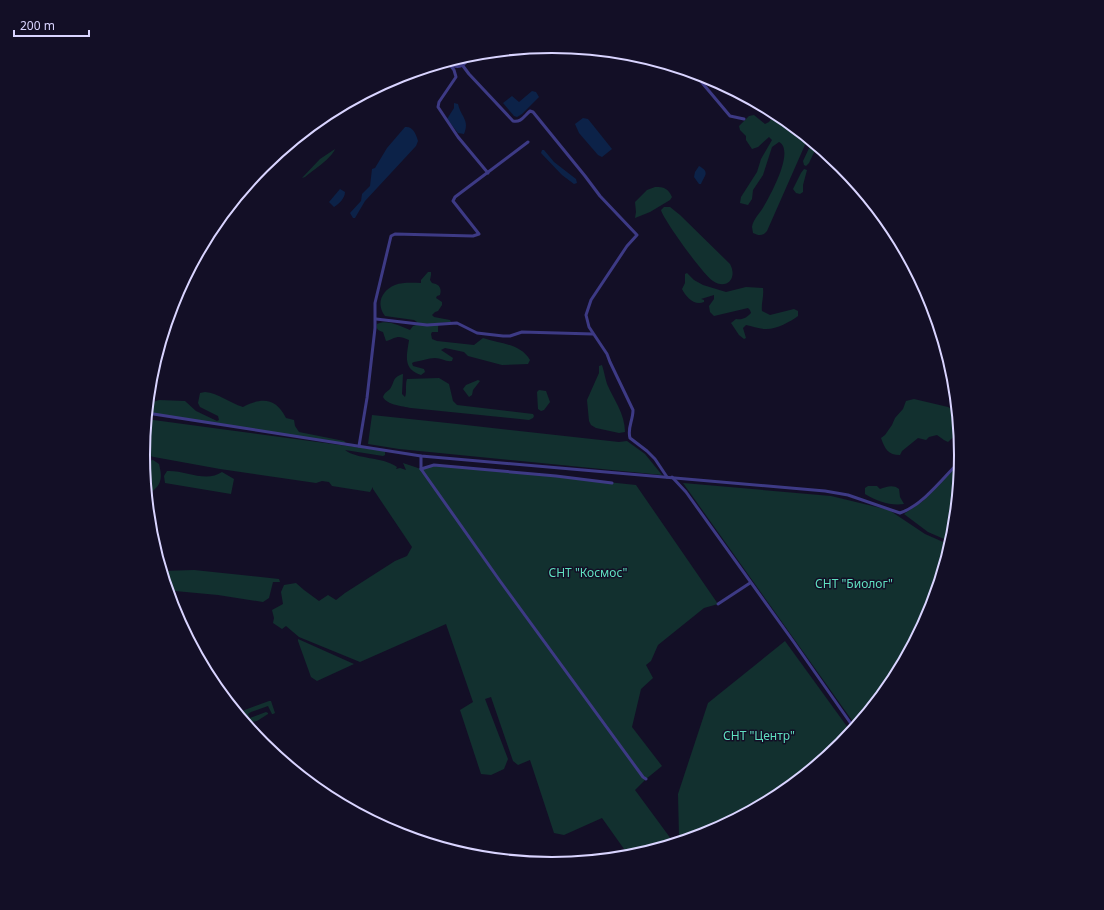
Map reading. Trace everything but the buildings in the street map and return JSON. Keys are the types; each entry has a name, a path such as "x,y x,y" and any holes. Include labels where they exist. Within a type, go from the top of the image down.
{"street":[{"path":"453,66 463,66 465,63"},
{"path":"451,66 456,74 456,77 439,102 438,106 458,137 488,173"},
{"path":"463,66 513,121 517,122 530,111 533,112 600,196 637,235 627,246 591,300 586,319 593,334 607,354 633,410 633,417 629,430 630,438 655,459 667,477"},
{"path":"702,82 730,116 744,119"},
{"path":"358,446 367,398 376,319 375,303 392,235 473,236 479,234 453,201 455,197 528,142"},
{"path":"376,319 427,325 457,323 476,333 503,336 510,336 522,332 593,334"},
{"path":"152,414 420,456 825,491 848,495 900,513 920,501 954,467"},
{"path":"420,456 420,467 514,600 643,777 646,778"},
{"path":"422,469 434,465 556,476 612,484"},
{"path":"672,478 686,492 851,723"},
{"path":"718,604 750,582"}],"green space":[{"path":"754,115 765,124 771,119 806,143 767,231 762,235 759,235 753,233 752,227 755,218 763,208 776,183 783,163 783,147 779,142 772,147 763,175 753,190 752,199 748,205 740,203 741,197 757,172 761,159 772,140 769,137 758,147 752,149 739,126 749,116"},
{"path":"810,147 815,151 809,163 806,166 804,165 803,161"},
{"path":"335,149 326,160 302,178 320,159"},
{"path":"804,169 807,170 803,185 803,192 800,194 796,193 793,189"},
{"path":"655,187 665,189 672,197 670,200 650,212 635,218 635,202 647,190"},
{"path":"664,207 670,207 680,215 730,264 733,274 729,282 722,284 713,281 701,269 684,247 663,215 661,210"},
{"path":"428,272 431,272 430,280 432,283 438,285 440,288 441,293 436,298 442,302 442,305 438,311 432,315 434,317 450,320 451,322 439,323 438,332 432,332 431,334 432,339 437,341 474,345 483,338 503,343 515,347 526,354 530,360 528,364 502,365 468,356 464,352 445,348 441,350 453,358 452,361 432,358 412,363 413,366 424,369 425,372 421,375 411,369 407,361 409,340 399,337 386,341 383,332 377,329 377,324 385,322 410,330 416,325 417,322 414,320 385,316 381,307 381,298 386,291 395,285 401,283 421,283 421,280"},
{"path":"687,273 694,280 703,285 726,292 746,287 763,288 762,311 770,315 794,309 798,311 798,316 787,323 769,329 746,325 743,328 746,338 744,339 739,335 731,323 736,319 743,319 746,317 751,313 750,310 748,308 714,316 710,312 709,306 714,299 714,295 701,299 704,300 704,302 697,303 688,298 682,289 685,283 685,274"},
{"path":"602,365 607,384 621,413 625,425 625,432 619,433 596,428 591,425 589,421 587,400 599,373 599,366"},
{"path":"403,374 402,394 405,397 407,379 439,378 449,384 453,401 457,405 533,414 534,416 529,420 411,408 388,402 383,397 385,393 390,389 395,378"},
{"path":"478,380 480,381 473,390 472,395 469,397 463,389 466,385"},
{"path":"539,390 546,391 550,402 544,410 541,411 538,409 537,392"},
{"path":"205,392 215,394 243,407 256,402 268,401 278,406 286,418 294,420 295,426 299,432 344,441 347,444 152,414 153,402 159,400 185,401 196,411 217,421 219,420 218,416 200,407 198,403 200,393"},
{"path":"914,399 951,409 953,437 948,442 937,435 929,437 926,440 918,438 902,451 900,455 890,453 881,438 885,435 895,418 903,409 906,401"},
{"path":"372,415 619,442 627,441 645,454 662,475 399,449 368,444"},
{"name":"СНТ \"Космос\"","path":"152,420 385,451 385,455 383,456 345,450 356,455 384,461 397,467 396,469 400,468 406,470 403,463 421,469 429,465 472,468 636,485 718,604 704,608 658,645 651,661 646,665 653,678 641,689 632,727 662,766 635,790 671,839 625,850 602,818 564,835 554,833 530,760 518,765 513,761 491,697 485,699 508,759 504,769 491,775 481,774 460,710 473,702 446,624 360,662 299,637 286,626 282,629 273,623 274,618 272,610 283,604 281,592 284,585 296,583 319,601 328,595 336,600 395,561 407,556 412,547 373,487 370,492 332,486 329,482 322,481 316,483 220,469 150,456"},
{"path":"153,460 159,464 161,474 160,482 152,491 151,481 150,461"},
{"path":"953,470 951,507 945,539 928,532 904,514 923,501"},
{"path":"167,471 202,476 216,475 222,472 234,479 231,494 165,483 164,476"},
{"name":"СНТ \"Биолог\"","path":"683,483 831,496 889,510 925,534 944,542 933,584 913,633 900,656 871,700 853,721"},
{"path":"868,486 877,486 880,489 890,486 897,487 904,504 889,504 870,497 865,494 865,488"},
{"path":"194,570 279,579 280,582 273,582 269,598 263,602 218,595 174,591 167,571"},
{"path":"298,639 354,664 317,681 311,677"},
{"name":"СНТ \"Центр\"","path":"785,641 847,727 817,757 797,774 775,789 730,816 679,836 678,794 708,703"},
{"path":"271,701 275,713 272,714 268,706 251,712 248,714 250,718 266,712 268,713 257,721 252,722 242,711"}],"water":[{"path":"532,91 536,92 539,97 517,117 514,116 503,103 512,96 519,102"},
{"path":"454,103 458,104 466,122 464,134 458,133 447,119 454,108"},
{"path":"583,118 588,119 612,149 602,157 598,155 579,133 575,124"},
{"path":"405,127 412,129 415,133 418,141 416,146 365,201 355,218 353,218 350,213 361,201 362,194 370,186 372,169 375,168 387,148"},
{"path":"542,150 544,150 554,162 576,179 577,183 574,184 562,175 541,153"},
{"path":"699,166 706,172 701,184 699,184 694,177"},
{"path":"340,189 345,192 345,194 341,201 334,207 329,202"}]}
